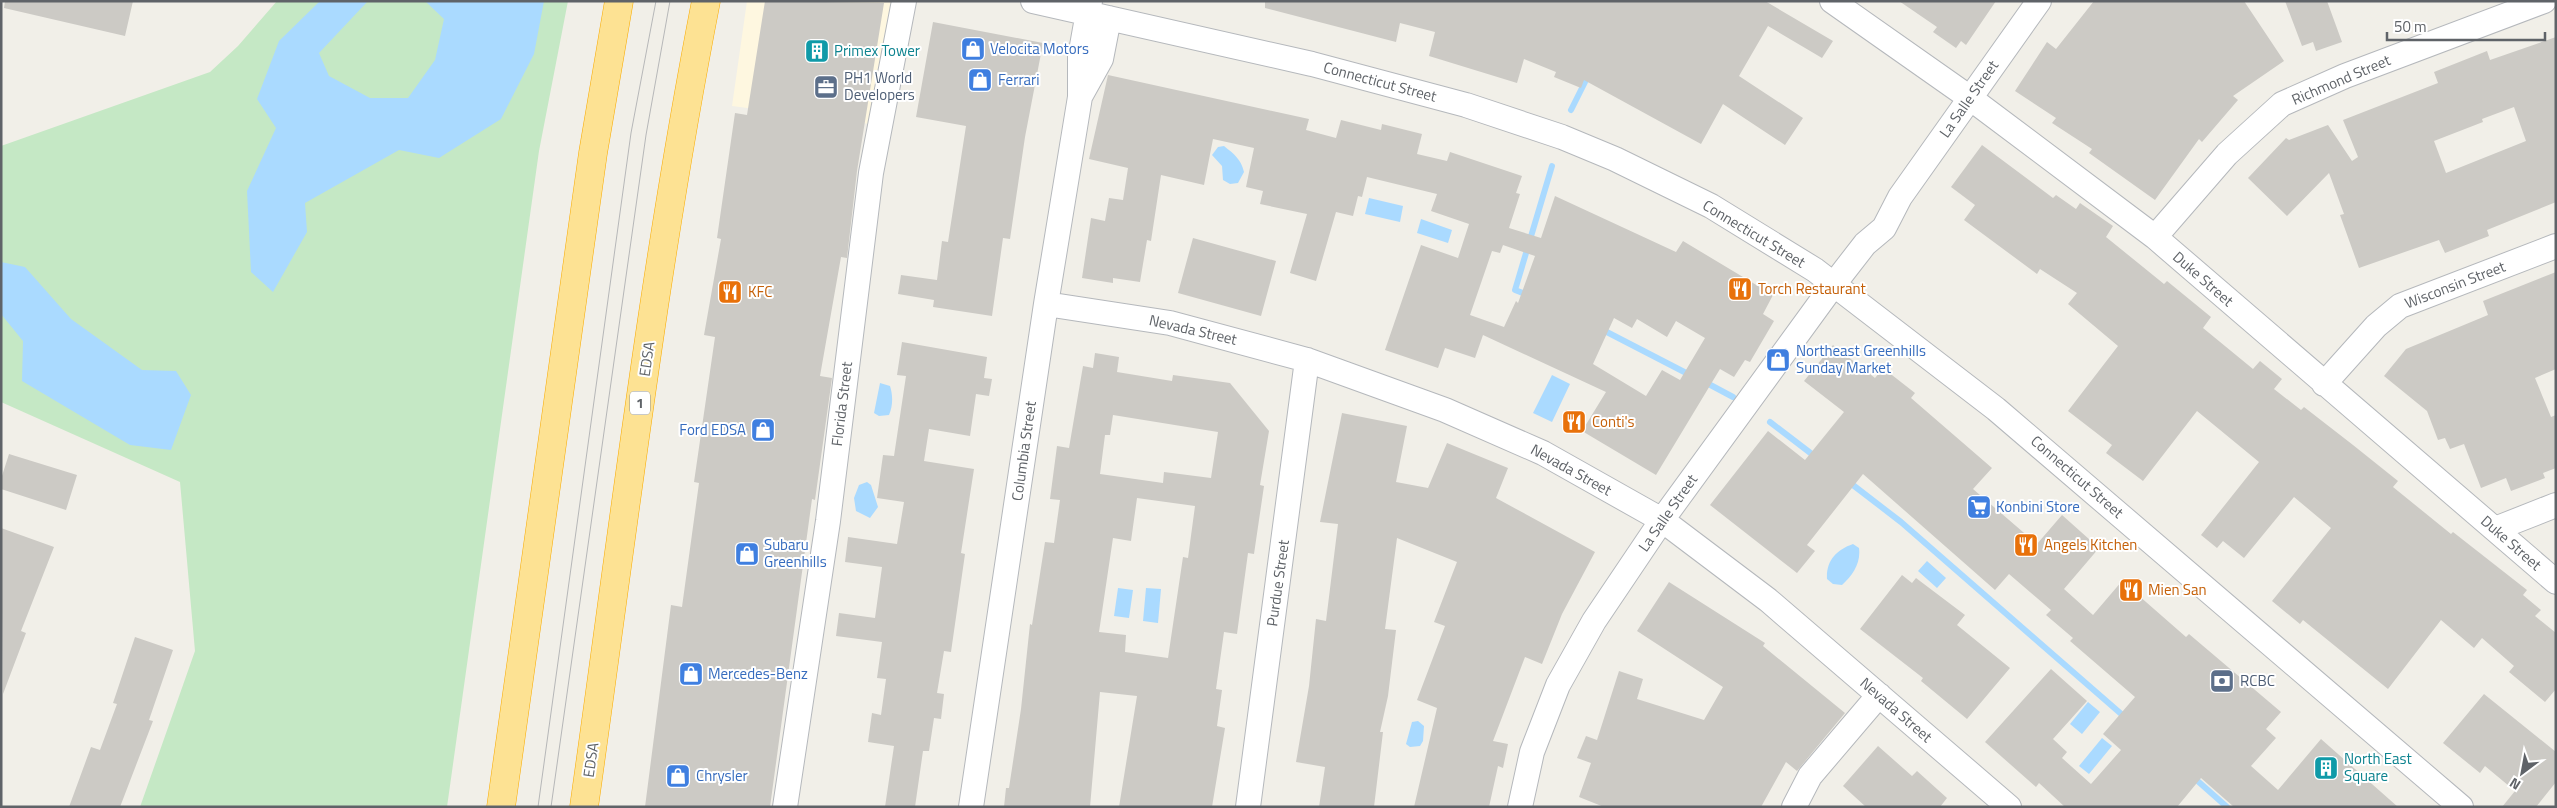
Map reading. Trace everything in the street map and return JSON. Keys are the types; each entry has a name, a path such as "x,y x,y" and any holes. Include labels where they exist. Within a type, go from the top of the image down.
{"highway":[{"path":"500,807 593,153 619,1"},
{"name":"EDSA","path":"584,807 679,142 706,1"}],"street":[{"name":"Florida Street","path":"785,807 828,521 871,173 904,1"},
{"name":"Connecticut Street","path":"1033,1 1096,10 1321,66 1466,105 1562,137 1615,159 1711,206 1834,284 1996,408 2461,807"},
{"name":"Duke Street","path":"1832,1 1970,98 2155,237 2556,582"},
{"name":"La Salle Street","path":"1520,807 1532,752 1558,685 1594,621 1662,520 1834,284 1864,244 1884,228 1900,197 2039,1"},
{"name":"Richmond Street","path":"2155,237 2227,154 2282,104 2345,76 2544,1"},
{"name":"Columbia Street","path":"972,807 1046,304 1080,97 1080,57 1096,10"},
{"name":"Wisconsin Street","path":"2324,384 2376,326 2400,306 2556,246"},
{"name":"Nevada Street","path":"1046,304 1170,323 1307,360 1445,410 1534,449 1662,520 1768,600 2010,807"},
{"name":"Purdue Street","path":"1248,807 1307,360"},
{"path":"2495,529 2556,505"},
{"path":"1794,807 1810,776 1879,695"}],"shaded area":[{"name":"Primex Tower","path":"747,1 893,1 870,124 732,106"}],"green space":[{"path":"277,1 568,1 539,151 447,807 140,807 195,651 180,482 1,402 1,146 210,72 238,46"}],"water":[{"path":"320,1 368,1 319,53 329,76 370,98 408,98 435,60 444,19 425,1 544,1 534,54 501,119 439,158 399,150 305,203 307,232 273,292 251,272 247,191 276,128 257,99 279,41"},
{"path":"1224,146 1237,157 1243,167 1244,172 1238,183 1230,184 1223,180 1222,166 1212,155 1218,147"},
{"path":"1369,198 1403,206 1400,222 1365,214"},
{"path":"1421,219 1452,230 1448,243 1417,233"},
{"path":"1,262 25,267 71,319 142,370 176,371 191,395 171,450 130,445 22,381 23,341 1,314"},
{"path":"1552,375 1570,384 1552,422 1533,413"},
{"path":"880,383 890,386 891,389 892,404 889,415 879,416 874,413"},
{"path":"867,482 871,485 878,507 870,518 856,511 854,498 859,485"},
{"path":"1853,544 1859,548 1859,559 1855,568 1842,585 1833,584 1827,579 1830,562 1842,549"},
{"path":"1927,561 1946,578 1937,588 1918,571"},
{"path":"1118,588 1133,590 1129,618 1114,616"},
{"path":"1146,588 1161,589 1158,623 1143,621"},
{"path":"2088,702 2100,712 2082,734 2070,724"},
{"path":"1418,721 1424,726 1423,741 1420,746 1410,747 1406,744 1412,722"},
{"path":"2102,738 2112,746 2089,774 2079,766"}],"building":[{"path":"5,1 133,1 125,36 4,8"},
{"path":"765,1 884,3 857,171 847,258 841,257 820,376 832,378 815,500 812,499 770,807 645,807 671,605 682,607 699,483 694,482 715,337 704,335 721,239 717,238 735,113 747,115"},
{"path":"1265,1 1765,1 1833,41 1822,58 1768,26 1739,76 1803,118 1785,145 1723,104 1701,144 1584,80 1581,88 1554,77 1556,72 1524,59 1517,83 1429,56 1435,32 1400,23 1396,42 1265,8"},
{"path":"1899,1 1996,1 1966,45 1961,41 1956,48 1933,32 1937,27"},
{"path":"2094,1 2244,1 2284,61 2233,96 2238,100 2202,142 2199,139 2155,200 2089,153 2092,149 2052,123 2056,118 2015,91 2047,42 2056,49"},
{"path":"2285,1 2327,1 2342,42 2316,51 2313,42 2302,46"},
{"path":"933,22 1043,43 1025,137 1010,239 1003,238 992,316 933,307 934,300 898,294 901,275 937,280 942,241 948,242 966,126 916,117"},
{"path":"2556,37 2556,202 2487,230 2489,236 2445,253 2439,240 2359,268 2340,215 2344,214 2329,173 2287,216 2248,178 2286,138 2289,140 2328,125 2352,161 2358,157 2343,120 2438,83 2434,72 2487,51 2490,60","holes":["2514,107 2526,141 2446,173 2434,141 2483,122 2482,119"]},
{"path":"1108,75 1309,119 1306,130 1336,138 1341,120 1381,130 1382,124 1422,134 1417,154 1447,161 1450,152 1522,176 1516,193 1520,194 1509,228 1541,238 1555,196 1676,252 1683,241 1773,295 1763,314 1774,321 1750,362 1745,360 1734,377 1720,369 1656,475 1582,431 1606,392 1483,335 1475,358 1445,348 1438,368 1385,350 1421,245 1458,258 1469,224 1431,211 1437,194 1367,177 1362,197 1358,196 1353,216 1336,212 1316,281 1290,273 1307,214 1260,204 1263,191 1246,187 1254,148 1213,139 1204,185 1161,175 1151,241 1147,240 1140,282 1113,278 1113,283 1082,278 1091,218 1105,221 1109,198 1123,200 1128,168 1089,159","holes":["1503,245 1535,256 1518,303 1516,301 1504,327 1470,315 1492,251 1500,253","1614,318 1632,328 1637,319 1667,337 1676,321 1705,338 1680,380 1662,370 1646,396 1593,364"]},
{"path":"1982,145 2053,198 2056,195 2076,209 2080,203 2113,226 2106,237 2164,284 2167,281 2211,317 2203,328 2253,369 2260,361 2282,379 2274,389 2301,410 2304,407 2353,445 2398,481 2393,487 2451,534 2453,532 2527,590 2523,595 2541,610 2535,616 2556,633 2556,689 2545,702 2509,672 2514,666 2482,638 2474,648 2441,620 2388,689 2303,620 2300,624 2272,601 2331,528 2294,497 2244,558 2223,541 2217,548 2201,535 2259,462 2197,411 2143,481 2106,453 2112,445 2068,411 2118,346 2068,304 2077,293 2040,269 2037,274 1964,220 1975,205 1951,187"},
{"path":"1193,238 1276,261 1261,316 1178,293"},
{"path":"2556,272 2556,369 2535,378 2551,417 2556,415 2556,468 2543,473 2545,478 2511,491 2506,478 2481,488 2464,444 2450,449 2445,438 2438,440 2427,411 2384,376 2406,349 2488,315 2483,301"},
{"path":"902,342 987,357 984,378 992,379 989,396 976,394 970,436 929,429 924,461 974,469 961,553 965,554 951,652 944,651 937,693 944,694 941,719 934,718 929,751 923,751 915,807 885,807 894,746 868,742 872,713 881,715 886,679 877,678 882,642 836,636 839,613 875,618 882,567 845,562 848,537 897,544 904,502 877,498 883,455 894,456 906,376 897,375"},
{"path":"1833,345 1875,378 1883,368 1915,393 1911,398 1992,468 1973,489 2037,544 2062,515 2099,548 2064,589 2093,615 2122,581 2186,637 2189,634 2281,712 2266,729 2276,738 2251,766 2278,790 2321,739 2398,807 2234,807 2201,778 2177,807 2065,807 2039,783 2036,787 1985,742 2051,669 2087,701 2053,739 2067,752 2062,758 2091,784 2121,750 2103,734 2135,697 2070,641 2073,638 2046,615 2051,610 2009,574 1995,590 1863,474 1807,545 1815,551 1797,573 1710,505 1768,431 1805,460 1844,412 1804,381"},
{"path":"1095,353 1119,357 1117,372 1172,381 1173,375 1230,383 1269,431 1260,485 1264,486 1254,554 1248,553 1237,634 1224,632 1216,689 1222,690 1217,726 1225,728 1212,807 1119,807 1137,696 1100,692 1090,807 1004,807 1006,788 1009,788 1021,709 1030,624 1032,625 1045,542 1054,543 1060,500 1050,499 1057,446 1069,448 1083,366 1093,368","holes":["1113,415 1218,432 1211,478 1164,472 1163,483 1100,474 1105,435 1110,435","1137,498 1195,506 1188,558 1183,557 1168,658 1125,652 1126,635 1099,632 1113,538 1131,541"]},
{"path":"1342,413 1407,426 1396,482 1428,488 1447,443 1508,468 1496,498 1595,552 1562,614 1542,664 1525,657 1493,741 1508,744 1503,768 1498,766 1489,807 1414,807 1437,708 1417,700 1445,626 1434,622 1457,562 1397,538 1385,629 1396,630 1388,696 1380,732 1383,732 1374,807 1319,807 1325,767 1296,762 1309,686 1316,619 1326,621 1338,524 1320,522"},
{"path":"9,454 77,475 66,510 1,489 1,479"},
{"path":"1,528 54,547 21,631 26,633 3,694"},
{"path":"1902,575 1912,583 1916,578 1965,615 1957,625 2010,668 1967,719 1921,681 1923,678 1860,629"},
{"path":"1669,582 1765,643 1763,646 1845,713 1797,771 1786,762 1761,807 1604,807 1579,797 1591,763 1577,758 1586,736 1597,740 1619,671 1643,679 1637,699 1704,720 1723,687 1637,631"},
{"path":"135,637 173,650 149,720 153,721 120,807 69,807 91,747 100,750 117,704 113,703"},
{"path":"2484,694 2556,752 2556,782 2536,807 2502,807 2515,791 2485,766 2480,773 2443,743"},
{"path":"1878,746 1912,776 1917,771 1947,798 1940,807 1866,807 1843,786"}],"waterway":[{"path":"1571,110 1589,74"},
{"path":"1528,295 1515,290 1552,166"},
{"path":"1601,329 1692,376"},
{"path":"1703,381 1733,397"},
{"path":"1770,422 1817,458"},
{"path":"1849,482 1901,522 2127,719"},
{"path":"2192,776 2227,807"}],"tram line":[{"path":"538,807 631,133 656,1"},
{"path":"551,807 646,135 670,1"}],"place":[{"name":"Velocita Motors","path":"973,49"},
{"name":"Primex Tower","path":"817,51"},
{"name":"Ferrari","path":"980,80"},
{"name":"PH1 World Developers","path":"826,87"},
{"name":"Torch Restaurant","path":"1740,289"},
{"name":"KFC","path":"730,292"},
{"name":"Northeast Greenhills Sunday Market","path":"1778,360"},
{"name":"Conti's","path":"1574,422"},
{"name":"Ford EDSA","path":"763,430"},
{"name":"Konbini Store","path":"1979,507"},
{"name":"Angels Kitchen","path":"2026,545"},
{"name":"Subaru Greenhills","path":"747,554"},
{"name":"Mien San","path":"2131,590"},
{"name":"Mercedes-Benz","path":"691,674"},
{"name":"RCBC","path":"2222,681"},
{"name":"North East Square","path":"2326,768"},
{"name":"Chrysler","path":"678,776"}]}
